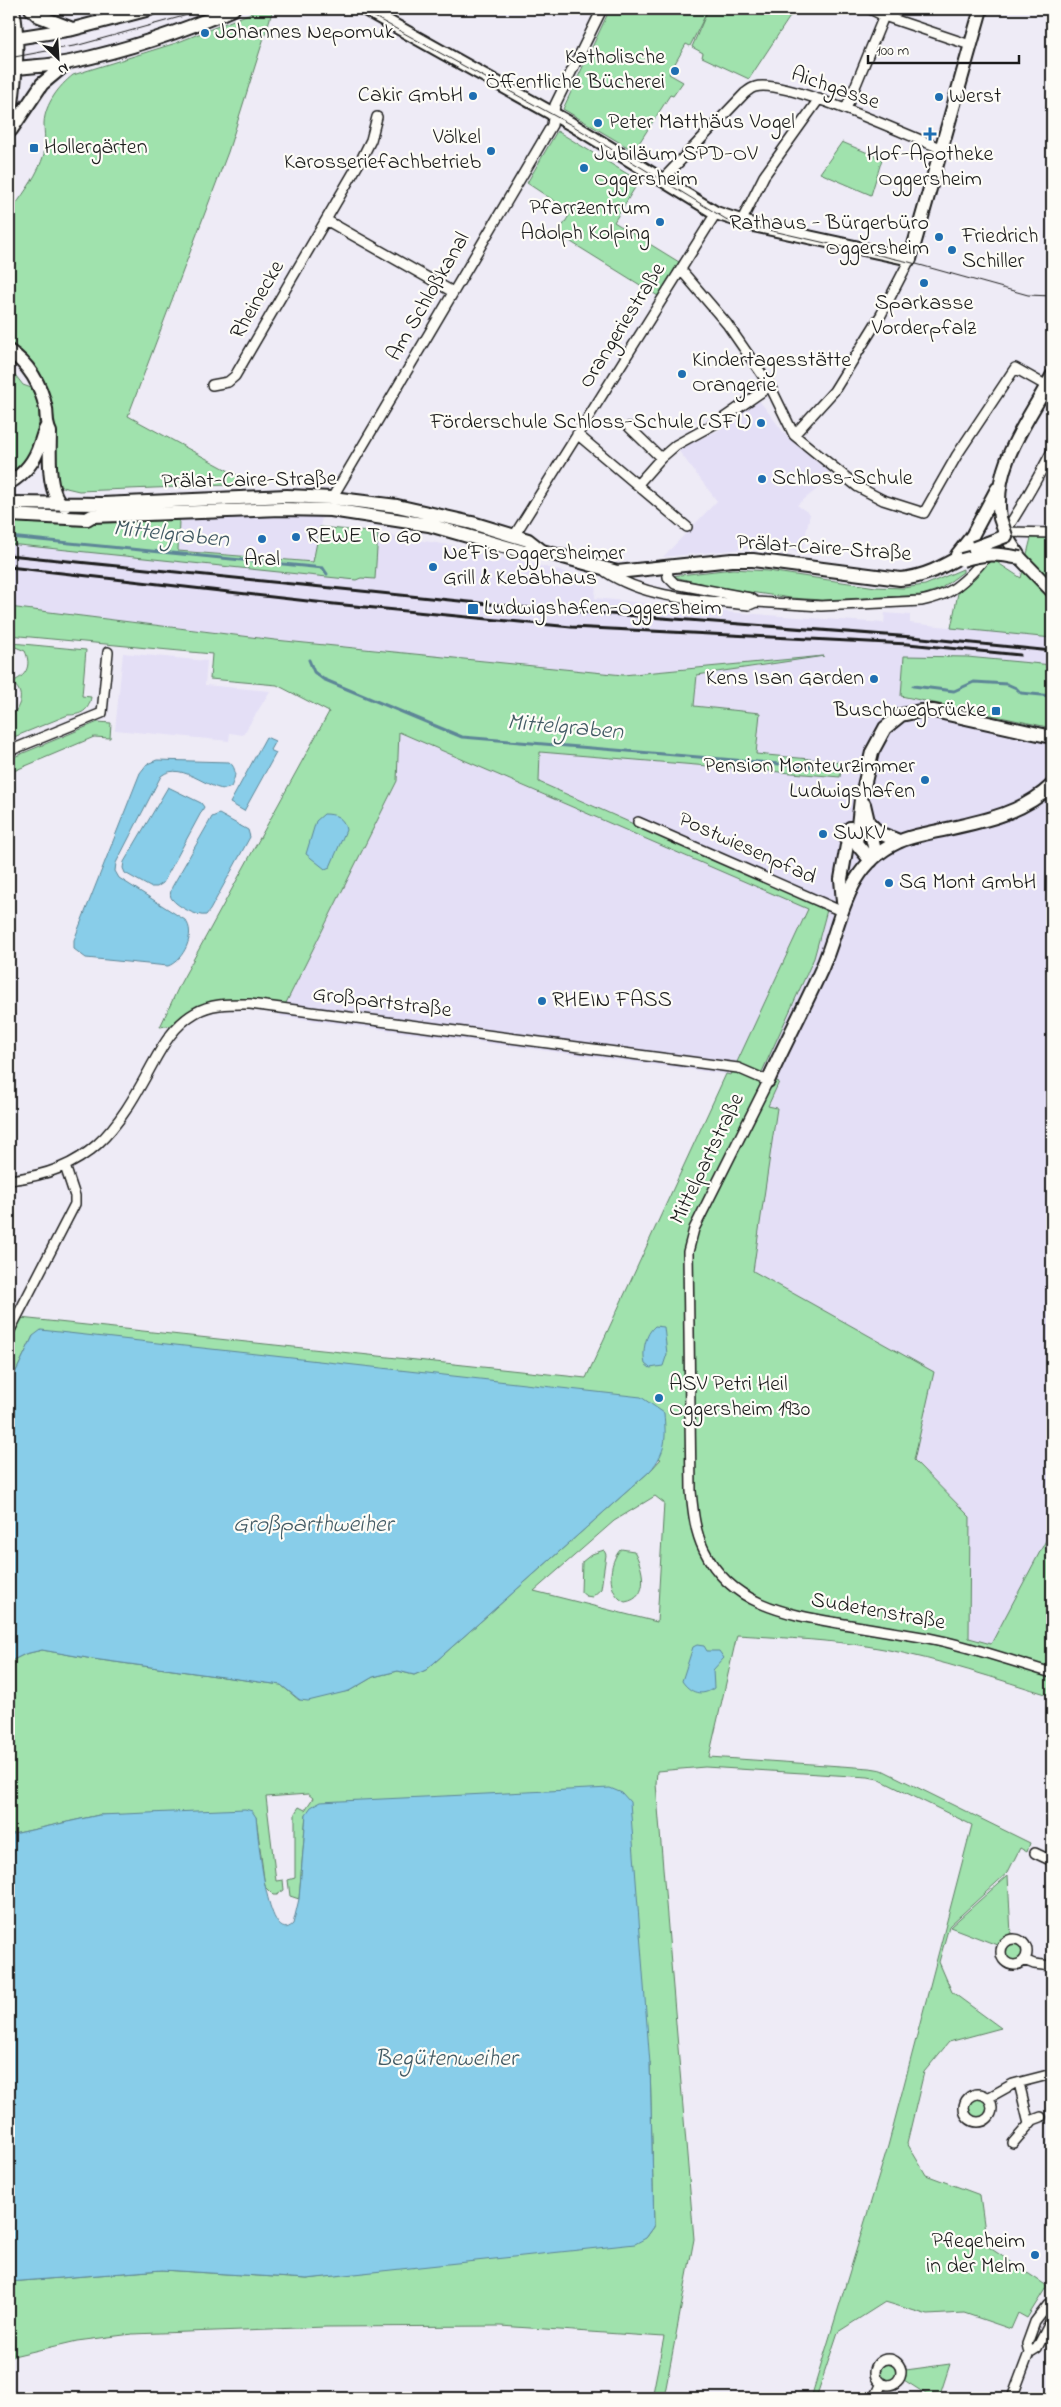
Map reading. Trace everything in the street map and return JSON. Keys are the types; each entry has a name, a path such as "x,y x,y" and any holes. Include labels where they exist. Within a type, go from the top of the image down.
{"street":[{"path":"9,132 13,9"},
{"path":"31,9 39,16 73,29"},
{"path":"12,39 73,29 150,9"},
{"path":"12,69 68,62 173,33 233,9"},
{"path":"365,9 554,114 716,212 741,222 910,259"},
{"name":"Am Schloßkanal","path":"332,504 453,292 552,125 555,106 602,9"},
{"path":"870,9 887,17 970,45"},
{"path":"846,110 887,17 896,9"},
{"path":"794,435 834,391 881,315 910,259 981,9"},
{"path":"9,132 42,84 68,62"},
{"name":"Aichgasse","path":"662,180 750,89 760,86 820,99 940,148"},
{"path":"741,222 764,176 820,99"},
{"name":"Rheinecke","path":"212,385 232,380 371,140 377,117"},
{"name":"Orangeriestraße","path":"512,542 577,434 716,212"},
{"path":"326,220 453,292"},
{"path":"681,270 727,324 770,386 794,435 858,487 883,500 924,513 957,455 1014,368 1050,381 1007,460 999,487 957,560"},
{"path":"9,351 27,366 37,380 44,399 47,426 50,432 51,479 60,504 74,511 87,513 92,516"},
{"path":"638,484 661,458 676,445 718,422 770,386"},
{"path":"9,483 30,466 36,456 42,433 47,426"},
{"path":"629,427 661,458"},
{"path":"577,434 687,527"},
{"path":"1005,534 1052,451"},
{"path":"999,487 1000,518 1005,534 1020,558 1052,591"},
{"name":"Prälat-Caire-Straße","path":"9,515 87,519 92,516 225,505 287,496 332,504 432,513 512,542 528,540 542,551 602,570 626,584 671,596 749,605 756,602 822,606 921,601 936,597 949,591 964,580 1005,534"},
{"name":"Prälat-Caire-Straße","path":"9,503 225,505"},
{"path":"1005,534 1052,533"},
{"name":"Prälat-Caire-Straße","path":"602,570 630,572 732,560 753,560 900,579 926,575 957,560 974,548 1005,534"},
{"path":"957,560 995,553 1020,558"},
{"name":"Prälat-Caire-Straße","path":"667,568 668,577 675,584 750,598 756,602"},
{"path":"9,751 102,713 108,652"},
{"path":"873,858 859,849 856,843 862,799 874,747 881,734 893,720 911,712 934,711 1052,737"},
{"path":"873,858 899,841 980,822 1023,807 1052,784"},
{"path":"862,799 866,808 873,858"},
{"path":"842,907 841,878 855,806 862,799"},
{"path":"867,821 879,833 899,841"},
{"name":"Postwiesenpfad","path":"638,822 842,907"},
{"name":"Mittelpartstraße","path":"711,1563 696,1529 690,1492 687,1262 694,1229 768,1081 824,962 851,886 873,858"},
{"name":"Großpartstraße","path":"9,1180 35,1176 64,1166 94,1148 120,1121 166,1040 176,1027 196,1012 225,1004 250,1004 738,1068 768,1081"},
{"path":"9,1332 75,1204 76,1196 64,1166"},
{"name":"Sudetenstraße","path":"711,1563 723,1578 741,1594 772,1610 795,1616 930,1639 974,1649 1052,1673"},
{"path":"1035,1853 1052,1861"},
{"path":"1024,1960 1034,1964 1052,1966"},
{"path":"988,2098 1019,2083 1052,2074"},
{"path":"1019,2083 1030,2124"},
{"path":"1013,2144 1030,2124 1041,2117"},
{"path":"1012,2398 1028,2353 1027,2344 1035,2322 1052,2302"},
{"path":"1028,2353 1037,2348 1052,2319"},
{"path":"875,2398 882,2383"}],"shaded area":[{"name":"Schloss-Schule","path":"758,399 788,438 829,472 821,486 797,505 810,514 802,552 763,547 663,557 717,501 678,450 719,430"},
{"path":"322,517 314,562 178,551 179,519"},
{"path":"378,533 454,546 497,559 511,558 568,573 596,583 595,598 677,606 682,609 884,623 885,613 910,615 910,623 1052,638 1052,665 967,657 901,697 1052,728 1052,1664 969,1638 698,1259 778,1082 761,1074 814,958 827,910 539,782 540,752 840,777 842,762 756,754 760,713 694,706 697,675 812,657 623,675 275,640 9,607 9,544 375,579"},
{"path":"123,653 207,661 205,685 270,691 243,735 230,733 229,741 115,730"},
{"path":"398,732 808,908 731,1075 279,1016 397,781"}],"green space":[{"path":"261,9 273,9 228,152 128,416 253,484 79,491 58,486 55,425 48,389 27,357 9,342 9,210 14,207 27,188 44,154 44,123 47,109 58,90 73,75 176,43"},
{"path":"610,9 795,9 749,79 702,57 703,53 692,47 707,12 690,46 686,44 669,74 683,82 673,96 670,95 634,151 563,109"},
{"path":"557,131 639,181 614,222 679,262 658,296 558,234 571,212 527,183"},
{"path":"842,142 882,159 871,195 820,173"},
{"path":"9,367 23,385 34,389 39,411 39,424 33,448 27,458 19,466 9,471"},
{"path":"179,519 178,551 313,562 320,527 378,533 375,579 361,578 356,580 9,544 9,521 90,522"},
{"path":"1031,538 1052,538 1052,638 951,628 958,593 992,559 1021,578"},
{"path":"733,569 768,571 876,587 903,588 925,585 963,569 963,572 940,589 922,595 823,600 791,598 715,587 671,576"},
{"path":"9,607 275,640 623,675 824,656 697,675 694,706 760,713 756,754 842,762 840,777 540,752 539,782 827,910 814,958 761,1074 779,1082 768,1106 777,1108 753,1271 934,1372 914,1460 970,1517 969,1638 991,1644 1052,1529 1052,1696 948,1664 905,1653 829,1641 737,1635 709,1757 882,1770 1030,1843 1027,1852 1020,1848 1008,1872 949,1926 939,1962 952,1992 1001,2028 949,2042 924,2072 907,2143 926,2175 980,2195 987,2246 1047,2286 1027,2318 1018,2313 1011,2329 964,2313 928,2315 885,2302 838,2332 816,2398 811,2398 888,2146 972,1825 878,1779 705,1767 657,1771 656,1784 694,2239 664,2398 652,2398 664,2337 500,2326 326,2327 132,2334 77,2341 9,2357 9,2282 162,2270 307,2279 646,2238 654,2227 650,2063 306,1814 299,1899 290,1896 288,1880 295,1878 295,1813 299,1807 305,1810 313,1798 308,1794 266,1797 276,1881 283,1880 284,1890 277,1895 273,1895 265,1887 256,1817 99,1815 9,1835 9,1662 25,1654 42,1650 93,1659 281,1685 299,1700 349,1691 373,1677 398,1671 414,1675 426,1670 650,1471 661,1459 33,1336 9,1386 9,1339 20,1318 586,1378 726,1074 731,1075 808,909 399,732 397,781 285,1005 193,1009 173,1025 160,1027 181,982 329,712 277,685 210,679 212,654 9,635","holes":["655,1496 664,1503 657,1622 534,1591 614,1521"]},
{"path":"12,643 86,650 82,696 91,697 86,709 80,713 68,715 9,739 9,720 19,705 20,700 19,691 11,682 21,677 28,666 25,651 13,646"},
{"path":"904,656 967,657 1052,665 1052,728 901,696"},
{"path":"98,722 111,723 110,738 94,737 9,773 9,759"},
{"path":"621,1549 634,1551 640,1565 643,1581 639,1595 625,1602 615,1592 611,1577 613,1562"},
{"path":"604,1550 606,1555 601,1589 592,1597 586,1596 581,1592 582,1562 592,1554"},
{"path":"1008,1875 1011,1935 1004,1938 997,1945 950,1927"},
{"path":"1014,1939 1023,1943 1027,1952 1023,1961 1014,1965 1005,1961 1001,1952 1005,1943"},
{"path":"978,2094 988,2098 992,2108 988,2118 978,2122 968,2118 964,2108 968,2098"},
{"path":"888,2359 897,2363 901,2372 897,2381 888,2385 879,2381 875,2372 879,2363"},
{"path":"950,2364 939,2398 932,2398 904,2380 906,2370"}],"water":[{"path":"266,737 275,741 270,750 276,753 244,811 230,803"},
{"path":"157,760 229,762 235,771 231,787 224,789 189,774 170,772 161,776 116,863 115,871 119,878 185,920 190,932 187,946 179,959 168,966 86,958 74,949 74,940 140,773 147,764"},
{"path":"168,787 201,803 204,807 163,883 157,887 150,887 125,873 123,868 124,862"},
{"path":"219,814 248,830 250,837 210,910 206,915 202,915 178,905 170,894 172,887 212,817"},
{"path":"324,814 341,819 346,830 330,867 325,869 306,854 316,821"},
{"path":"655,1326 664,1327 667,1354 663,1366 650,1368 645,1364 644,1349 647,1338"},
{"name":"Großparthweiher","path":"41,1330 641,1397 664,1413 664,1444 660,1457 650,1471 426,1670 414,1675 398,1671 373,1677 349,1691 308,1701 300,1700 281,1685 93,1659 42,1650 25,1654 9,1662 9,1386 33,1336"},
{"path":"697,1645 704,1646 707,1651 719,1651 724,1658 713,1670 714,1688 701,1693 692,1691 682,1681 693,1647"},
{"name":"Begütenweiher","path":"610,1788 622,1793 630,1802 650,2064 654,2227 646,2238 635,2244 307,2279 162,2270 9,2282 9,1835 99,1815 245,1809 252,1811 256,1817 261,1864 270,1905 276,1920 284,1927 293,1924 299,1899 306,1814 311,1807 320,1802"}],"waterway":[{"name":"Mittelgraben","path":"9,537 323,568 327,574"},
{"name":"Mittelgraben","path":"309,660 314,672 323,679 462,737 840,769"},
{"name":"Mittelgraben","path":"913,686 954,691 974,682 1007,684 1016,688 1021,693 1052,696"}],"tram line":[{"path":"9,58 79,45 209,9"},
{"path":"360,9 575,127 729,221 909,262 1028,295 1052,296"}],"railway":[{"path":"9,555 518,607 912,637 1052,651"},
{"path":"9,567 334,604 571,627 908,644 1020,655"}],"place":[{"name":"Johannes Nepomuk","path":"205,33"},
{"name":"Katholische Öffentliche Bücherei","path":"675,71"},
{"name":"Cakir GmbH","path":"473,96"},
{"name":"Werst","path":"939,97"},
{"name":"Peter Matthäus Vogel","path":"598,123"},
{"name":"Hof-Apotheke Oggersheim","path":"930,134"},
{"name":"Hollergärten","path":"34,148"},
{"name":"Völkel Karosseriefachbetrieb","path":"491,151"},
{"name":"Jubiläum SPD-OV Oggersheim","path":"584,168"},
{"name":"Pfarrzentrum Adolph Kolping","path":"660,222"},
{"name":"Rathaus - Bürgerbüro Oggersheim","path":"939,237"},
{"name":"Friedrich Schiller","path":"952,250"},
{"name":"Sparkasse Vorderpfalz","path":"924,283"},
{"name":"Kindertagesstätte Orangerie","path":"682,374"},
{"name":"Förderschule Schloss-Schule (SFL)","path":"761,423"},
{"name":"Schloss-Schule","path":"762,479"},
{"name":"REWE To Go","path":"296,537"},
{"name":"Aral","path":"262,539"},
{"name":"Ne‘Fis Oggersheimer Grill & Kebabhaus","path":"433,567"},
{"name":"Ludwigshafen-Oggersheim","path":"473,609"},
{"name":"Kens Isan Garden","path":"874,679"},
{"name":"Buschwegbrücke","path":"996,711"},
{"name":"Pension Monteurzimmer Ludwigshafen","path":"925,780"},
{"name":"SWKV","path":"823,834"},
{"name":"SG Mont GmbH","path":"889,883"},
{"name":"RHEIN FASS","path":"542,1001"},
{"name":"ASV Petri Heil Oggersheim 1930","path":"659,1398"},
{"name":"Pflegeheim in der Melm","path":"1035,2255"}]}
